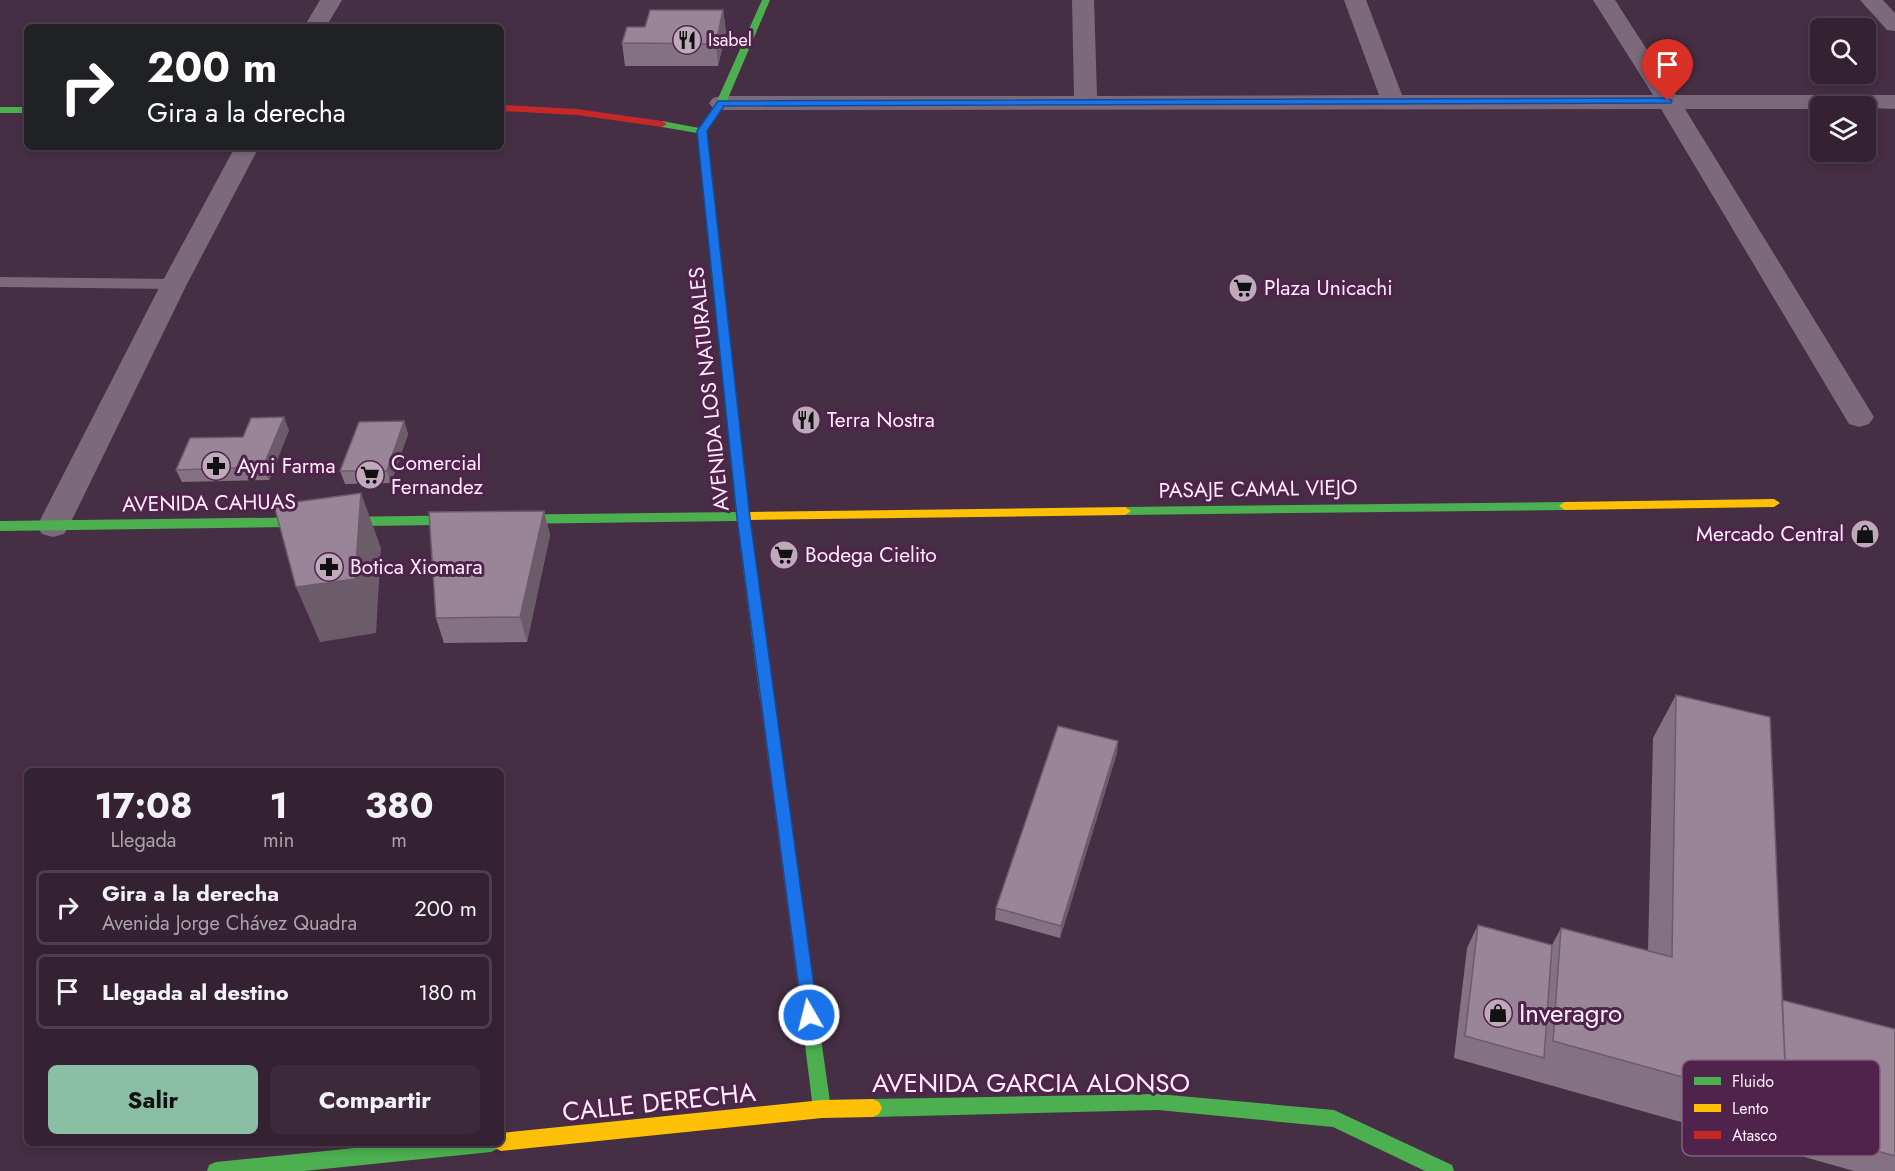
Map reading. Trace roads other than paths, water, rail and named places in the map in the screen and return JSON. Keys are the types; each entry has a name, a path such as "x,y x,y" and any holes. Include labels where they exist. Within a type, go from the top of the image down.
{"main road":[{"path":"504,108 550,108 643,119 702,131 721,103 766,0"},
{"path":"0,110 24,110"},
{"name":"AVENIDA LOS NATURALES","path":"702,131 743,518 822,1109"},
{"name":"PASAJE CAMAL VIEJO","path":"743,518 1774,503"},
{"name":"AVENIDA CAHUAS","path":"0,526 743,518"},
{"name":"AVENIDA GARCIA ALONSO","path":"822,1109 1158,1102 1334,1119 1445,1171"},
{"name":"CALLE DERECHA","path":"504,1142 822,1109"},
{"path":"216,1171 462,1146"}],"street":[{"path":"317,24 331,0"},
{"path":"1083,0 1086,102"},
{"path":"1355,0 1393,102"},
{"path":"1604,0 1668,101 1859,417"},
{"path":"1871,0 1895,25"},
{"path":"721,103 1895,102"},
{"path":"53,526 174,284 245,150"}],"lane":[{"path":"0,282 174,284"}],"place":[{"name":"Isabel","path":"687,40"},
{"name":"Plaza Unicachi","path":"1243,288"},
{"name":"Terra Nostra","path":"806,420"},
{"name":"Ayni Farma","path":"216,466"},
{"name":"Comercial Fernandez","path":"370,475"},
{"name":"Mercado Central","path":"1865,534"},
{"name":"Bodega Cielito","path":"784,555"},
{"name":"Botica Xiomara","path":"329,567"},
{"name":"Inveragro","path":"1498,1013"}]}
